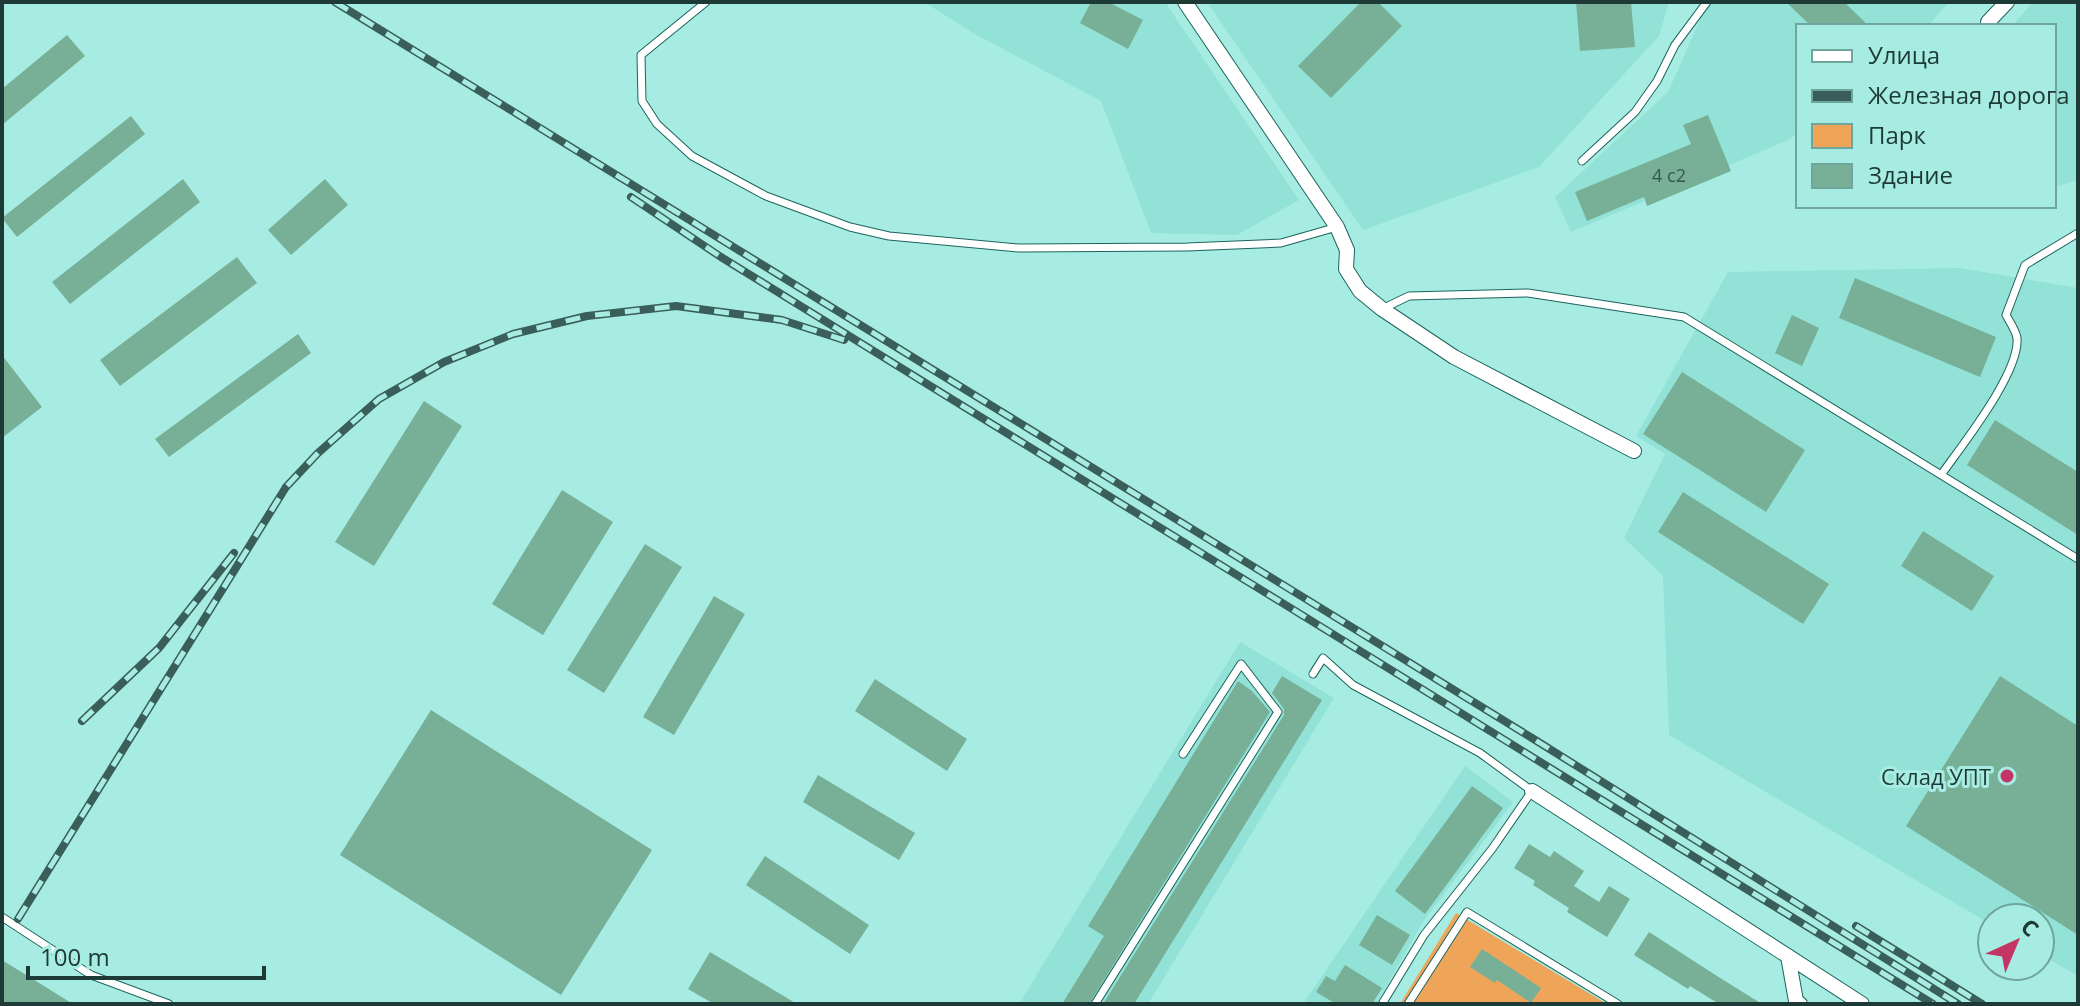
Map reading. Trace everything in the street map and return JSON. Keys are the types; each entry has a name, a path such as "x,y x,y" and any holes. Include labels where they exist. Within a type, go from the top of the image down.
{"street":[{"path":"1185,2 1337,227 1347,250 1346,269 1360,291 1454,357 1634,451"},
{"path":"1988,22 2007,2"},
{"path":"1532,791 1862,1004"},
{"path":"1788,956 1796,1001 1800,1004"}],"lane":[{"path":"706,2 641,55 642,101 657,124 692,156 766,196 850,227 889,236 1019,248 1281,243 1337,227"},
{"path":"1582,161 1635,112 1657,81 1675,45 1707,2"},
{"path":"1941,475 1994,397 2016,358 2017,336 2006,315 2025,265 2078,233"},
{"path":"1382,309 1409,296 1528,293 1684,317 2078,559"},
{"path":"1313,674 1323,658 1353,685 1480,753 1532,791 1492,849 1424,935 1382,1004"},
{"path":"1095,1004 1278,712 1241,664 1183,754"},
{"path":"1408,1004 1467,912 1618,1004"},
{"path":"2,917 91,975 169,1004"}],"shaded area":[{"path":"924,2 1165,2 1299,200 1237,235 1151,233 1101,101 973,33"},
{"path":"1207,2 1669,2 1659,36 1539,167 1363,230"},
{"path":"1708,2 1949,2 1930,24 1796,24 1796,134 1571,232 1555,197 1668,92"},
{"path":"2033,2 2078,2 2078,180 2056,186 2056,24 2014,24"},
{"path":"1960,268 2078,288 2078,976 2056,963 2056,902 1976,902 1976,916 1669,735 1663,576 1624,538 1665,454 1636,436 1728,272"},
{"path":"1240,642 1334,698 1148,1004 1019,1004"},
{"path":"1465,766 1513,802 1423,922 1376,1004 1303,1004"}],"green space":[{"path":"1456,913 1607,1004 1400,1004"}],"building":[{"path":"1091,2 1108,2 1143,20 1128,49 1080,23"},
{"path":"1361,2 1378,2 1402,26 1331,98 1298,66"},
{"path":"1576,2 1631,2 1635,47 1580,51"},
{"path":"1786,2 1844,2 1867,24 1809,24"},
{"path":"67,35 85,56 2,125 2,89"},
{"path":"1708,115 1731,171 1647,206 1644,197 1587,221 1575,192 1691,144 1683,125"},
{"path":"131,116 145,134 17,237 2,218"},
{"path":"183,179 200,202 70,304 52,282"},
{"path":"325,179 348,205 291,255 268,230"},
{"path":"237,257 257,283 120,386 100,360"},
{"path":"1855,278 1996,337 1980,377 1839,318"},
{"path":"1792,315 1819,328 1802,366 1775,353"},
{"path":"298,334 311,353 169,457 155,439"},
{"path":"2,355 42,407 2,438"},
{"path":"1682,372 1805,450 1766,512 1643,434"},
{"path":"424,401 462,426 374,566 335,542"},
{"path":"1995,420 2078,472 2078,535 1967,465"},
{"path":"562,490 613,522 543,635 492,604"},
{"path":"1683,492 1829,584 1803,624 1658,532"},
{"path":"1923,531 1994,576 1972,611 1901,566"},
{"path":"645,544 682,567 604,693 567,670"},
{"path":"714,596 745,614 674,735 643,717"},
{"path":"1282,676 1322,700 1134,1004 1103,1004 1284,715 1284,709 1272,693"},
{"name":"Склад УПТ","path":"2000,676 2078,726 2078,935 2056,921 2056,902 2026,902 1906,826"},
{"path":"875,679 967,739 947,771 855,711"},
{"path":"1238,681 1252,691 1270,712 1089,1004 1062,1004 1104,936 1088,926"},
{"path":"431,710 652,850 561,995 340,855"},
{"path":"818,775 915,833 899,860 803,802"},
{"path":"1472,786 1503,808 1425,914 1395,891"},
{"path":"1529,844 1550,857 1554,851 1584,871 1574,886 1599,902 1609,886 1630,899 1607,937 1567,912 1569,908 1533,885 1535,881 1514,868"},
{"path":"765,856 869,925 850,954 746,885"},
{"path":"1377,915 1410,935 1392,965 1359,945"},
{"path":"1649,932 1762,1004 1719,1004 1690,986 1688,989 1634,955"},
{"path":"1482,949 1541,988 1531,1003 1497,980 1495,983 1470,967"},
{"path":"710,952 797,1004 714,1004 688,989"},
{"path":"2,960 73,1004 2,1004"},
{"path":"1345,965 1382,988 1372,1004 1336,1004 1316,992 1326,976 1335,981"}],"railway":[{"path":"335,2 1532,738 1958,1004"},
{"path":"631,197 721,257 1933,1004"},
{"path":"18,919 286,487 318,453 379,399 444,362 513,334 587,316 676,306 782,320 844,340"},
{"path":"82,721 159,648 234,553"},
{"path":"1856,926 1982,1004"}],"place":[{"name":"Склад УПТ","path":"2007,776"}]}
